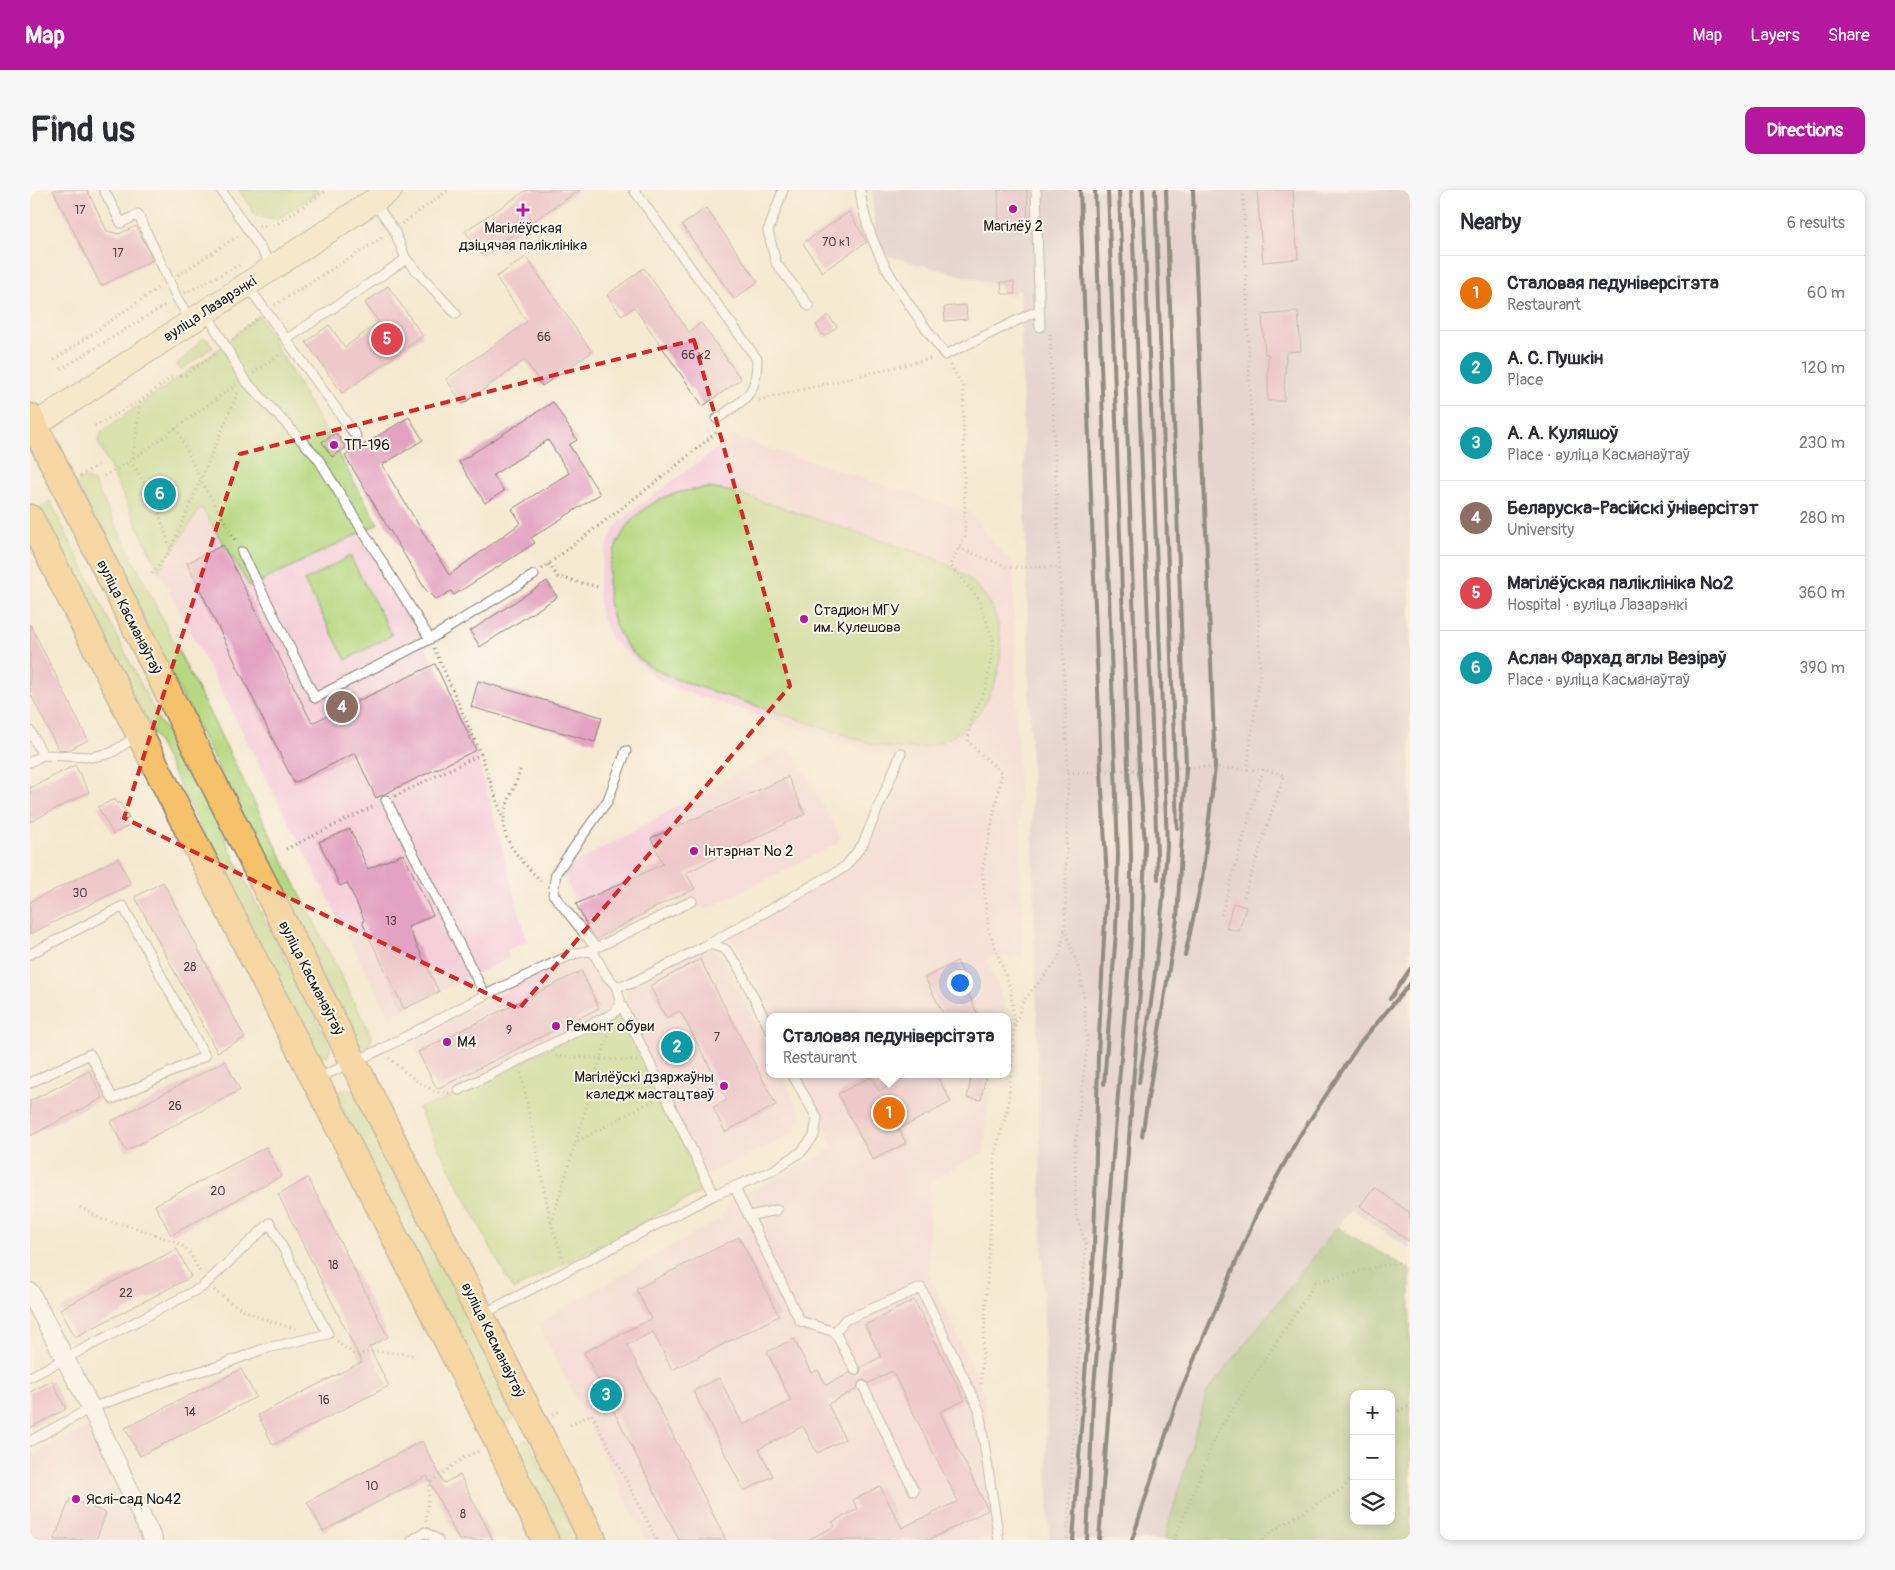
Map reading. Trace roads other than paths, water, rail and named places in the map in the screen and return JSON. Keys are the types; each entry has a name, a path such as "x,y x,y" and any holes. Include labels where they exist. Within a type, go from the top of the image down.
{"main road":[{"name":"вуліца Лазарэнкі","path":"32,424 247,285 268,260 382,196"},
{"name":"вуліца Касманаўтаў","path":"32,424 593,1540"},
{"path":"30,518 141,733 484,1412 545,1540"}],"street":[{"path":"30,1292 91,1408 153,1540"}],"lane":[{"path":"104,190 121,223 138,214 177,298 199,316 244,379 317,457 430,639"},
{"path":"221,190 268,260"},
{"path":"634,190 757,359 757,378 751,394 717,418"},
{"path":"783,190 768,231 776,263 808,306"},
{"path":"860,190 873,242 895,285 944,355 1039,310"},
{"path":"1036,190 1039,310 1045,326"},
{"path":"382,196 406,259 456,314"},
{"path":"289,342 406,259"},
{"path":"247,285 356,436"},
{"path":"242,552 315,698 430,639 534,575"},
{"path":"30,730 43,755"},
{"path":"30,762 43,755 92,757 111,753 141,733"},
{"path":"626,751 608,800 556,873 553,894 594,949 606,975 616,986 621,1004 714,1195"},
{"path":"616,986 630,984 709,944 845,867 864,844 901,753"},
{"path":"386,800 485,995"},
{"path":"316,1079 354,1062 485,995 573,954 594,949 692,901"},
{"path":"30,954 123,906 205,1056 112,1100 90,1054 30,1082"},
{"path":"709,944 725,949 737,964 766,1022"},
{"path":"459,1090 528,1054 614,1013 621,1004"},
{"path":"481,1315 714,1195 772,1172 801,1152 814,1136 817,1118 794,1078"},
{"path":"735,1188 800,1321 835,1332 855,1370"},
{"path":"749,1216 776,1210"},
{"path":"30,1377 202,1287 270,1223 328,1334 263,1349 91,1408 30,1441"},
{"path":"835,1332 844,1320 921,1288 979,1410 999,1540"},
{"path":"862,1386 914,1491"},
{"path":"412,1540 425,1532 438,1540"}],"railway":[{"path":"1073,1540 1094,1251 1098,1055 1107,880 1101,772 1080,190"},
{"path":"1095,190 1118,854 1116,932 1104,1084"},
{"path":"1087,1540 1093,1399 1131,937 1131,853 1108,190"},
{"path":"1099,1540 1141,978 1145,843 1139,770 1119,190"},
{"path":"1131,190 1158,879"},
{"path":"1139,1082 1156,964 1167,845 1143,190"},
{"path":"1155,190 1177,828"},
{"path":"1142,1136 1177,919 1186,768 1166,190"},
{"path":"1185,955 1202,879 1215,767 1193,190"},
{"path":"1390,999 1410,969"},
{"path":"1132,1540 1178,1397 1258,1211 1300,1135 1360,1043 1410,984"}],"place":[{"name":"Магілёў 2","path":"1013,209"},
{"name":"Магілёўская дзіцячая паліклініка","path":"523,210"},
{"name":"Магілёўская паліклініка №2","path":"387,339"},
{"name":"ТП-196","path":"334,445"},
{"name":"Аслан Фархад аглы Везіраў","path":"160,494"},
{"name":"Стадион МГУ им. Кулешова","path":"804,619"},
{"name":"Беларуска-Расійскі ўніверсітэт","path":"342,707"},
{"name":"Інтэрнат № 2","path":"694,851"},
{"name":"Ремонт обуви","path":"556,1026"},
{"name":"M4","path":"447,1042"},
{"name":"А. С. Пушкін","path":"677,1047"},
{"name":"Магілёўскі дзяржаўны каледж мастацтваў","path":"724,1086"},
{"name":"Сталовая педуніверсітэта","path":"889,1113"},
{"name":"А. А. Куляшоў","path":"606,1395"},
{"name":"Яслі-сад №42","path":"76,1499"}]}
